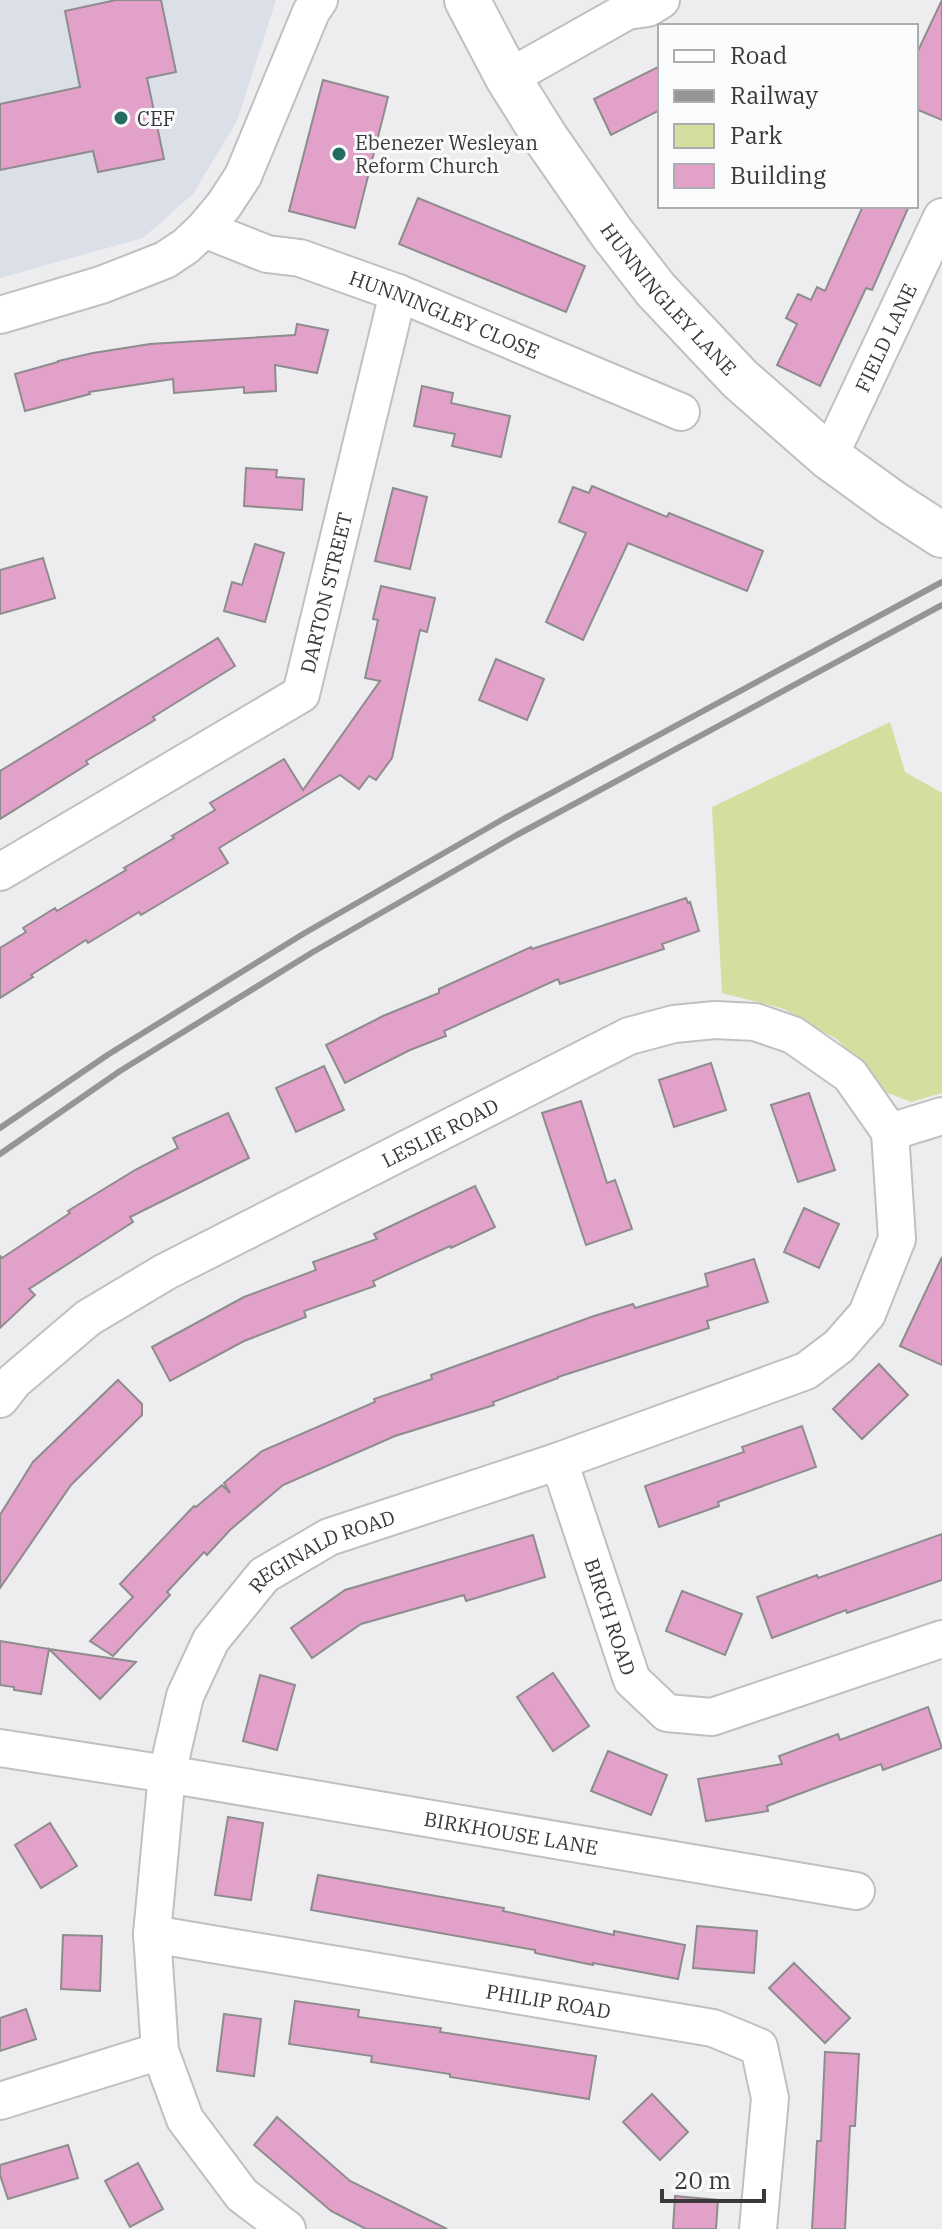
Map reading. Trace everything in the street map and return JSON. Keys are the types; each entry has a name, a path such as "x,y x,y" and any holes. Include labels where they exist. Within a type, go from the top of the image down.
{"main road":[{"name":"HUNNINGLEY LANE","path":"467,0 508,78 580,187 656,290 740,379 829,457 942,535"}],"street":[{"path":"0,315 101,285 165,260 204,229 243,176 311,12 319,0"},
{"path":"508,78 627,11 648,8 661,0"},
{"name":"FIELD LANE","path":"829,457 942,217"},
{"name":"HUNNINGLEY CLOSE","path":"204,229 267,254 300,258 398,293 681,412"},
{"name":"DARTON STREET","path":"0,872 301,694 398,293"},
{"name":"LESLIE ROAD","path":"0,1399 14,1381 88,1318 165,1272 629,1036 674,1024 715,1020 755,1022 793,1035 850,1075 890,1132"},
{"path":"890,1132 942,1116"},
{"name":"REGINALD ROAD","path":"287,2229 242,2195 185,2119 160,2051 152,1934 167,1774 185,1696 211,1640 264,1575 329,1537 559,1461 806,1371 839,1346 867,1314 897,1239 890,1132"},
{"name":"BIRCH ROAD","path":"559,1461 632,1680 667,1713 712,1717 942,1639"},
{"name":"BIRKHOUSE LANE","path":"0,1748 856,1891"},
{"name":"PHILIP ROAD","path":"152,1934 713,2028 759,2047 770,2098 758,2229"},
{"path":"0,2101 160,2051"}],"shaded area":[{"path":"0,0 276,0 237,121 193,194 143,238 0,278"}],"green space":[{"path":"890,722 905,772 942,793 942,1093 911,1102 880,1090 838,1040 784,1009 722,993 712,807"}],"building":[{"name":"CEF","path":"116,0 161,0 176,72 147,78 164,159 98,172 93,151 0,170 0,104 80,87 65,11"},
{"path":"942,0 942,120 918,110 918,51"},
{"path":"658,67 658,111 611,135 594,99"},
{"name":"Ebenezer Wesleyan Reform Church","path":"323,80 388,97 355,228 289,211"},
{"path":"418,198 585,266 566,312 399,244"},
{"path":"862,208 908,208 872,290 866,288 820,386 777,365 797,324 786,318 798,294 811,300 817,287 825,291"},
{"path":"297,324 328,330 317,373 275,365 276,391 244,393 244,387 174,393 173,379 89,392 25,411 15,374 93,353 150,344 295,335"},
{"path":"422,386 453,393 451,403 510,416 501,457 452,446 455,434 414,426"},
{"path":"246,468 277,470 276,477 304,479 302,510 244,506"},
{"path":"592,486 763,551 747,591 628,543 583,640 546,622 586,533 559,522 573,487 589,493"},
{"path":"393,488 427,497 410,569 375,561"},
{"path":"255,544 284,553 265,622 224,611 232,582 242,585"},
{"path":"43,558 55,598 0,614 0,570"},
{"path":"381,586 435,598 427,632 420,630 392,758 376,780 369,776 359,789 340,775 219,848 228,863 141,915 139,912 88,943 86,940 0,998 0,948 26,932 23,928 126,870 124,868 215,810 210,803 284,759 303,790 380,681 365,678 378,620 373,619"},
{"path":"218,638 235,666 0,819 0,771"},
{"path":"496,659 544,679 527,720 479,700"},
{"path":"686,898 699,931 662,944 664,949 560,984 558,979 444,1031 446,1036 410,1050 345,1083 326,1045 531,947"},
{"path":"711,1063 726,1110 674,1127 659,1080"},
{"path":"324,1066 344,1110 296,1132 276,1088"},
{"path":"809,1093 835,1170 798,1182 771,1105"},
{"path":"581,1101 607,1183 615,1180 632,1229 586,1245 542,1113"},
{"path":"228,1113 249,1158 130,1217 133,1222 29,1289 35,1295 0,1328 0,1256 2,1258 70,1213 68,1211 135,1170 178,1148 173,1138"},
{"path":"475,1186 495,1227 373,1281 375,1286 304,1311 306,1317 244,1341 170,1381 152,1347 244,1297 316,1270 313,1262 377,1239 374,1234"},
{"path":"804,1208 839,1224 819,1268 784,1252"},
{"path":"942,1257 942,1365 900,1346"},
{"path":"754,1259 768,1302 707,1321 709,1328 558,1377 493,1402 494,1405 395,1436 283,1485 230,1530 207,1555 204,1552 167,1592 170,1595 113,1656 90,1641 133,1597 120,1584 194,1506 222,1485 230,1493 224,1483 262,1451 375,1402 374,1399 432,1379 431,1375 594,1316 633,1304 635,1308 708,1286 705,1274"},
{"path":"879,1364 908,1395 862,1439 833,1409"},
{"path":"118,1380 142,1404 142,1415 71,1485 0,1588 0,1515 33,1462"},
{"path":"802,1426 816,1467 659,1527 645,1486 744,1452 742,1447"},
{"path":"942,1534 942,1580 847,1613 846,1610 772,1638 757,1597"},
{"path":"533,1535 545,1577 466,1601 464,1595 361,1624 312,1658 291,1628 345,1590"},
{"path":"682,1591 742,1614 725,1655 666,1631"},
{"path":"0,1641 49,1649 41,1694 0,1685"},
{"path":"49,1649 136,1662 100,1699"},
{"path":"553,1673 589,1726 553,1751 517,1697"},
{"path":"260,1675 295,1685 277,1750 243,1741"},
{"path":"928,1707 942,1748 883,1770 881,1764 823,1785 767,1806 768,1811 706,1821 698,1779 782,1764 779,1756 838,1734 840,1740"},
{"path":"608,1751 667,1775 651,1815 591,1791"},
{"path":"228,1817 263,1823 251,1900 215,1895"},
{"path":"50,1823 77,1866 41,1888 15,1845"},
{"path":"318,1875 504,1908 503,1911 614,1935 614,1931 685,1945 678,1979 311,1910"},
{"path":"697,1926 757,1931 754,1973 693,1968"},
{"path":"63,1935 102,1936 100,1991 61,1989"},
{"path":"794,1963 850,2018 825,2043 769,1988"},
{"path":"295,2001 359,2010 358,2017 441,2028 440,2032 596,2056 589,2099 450,2077 450,2074 371,2062 372,2056 289,2044"},
{"path":"26,2009 36,2039 0,2051 0,2018"},
{"path":"224,2014 261,2019 254,2076 217,2071"},
{"path":"825,2052 859,2054 855,2126 850,2126 845,2229 812,2229 817,2141 821,2141"},
{"path":"652,2094 688,2132 660,2160 623,2122"},
{"path":"277,2117 350,2181 447,2229 366,2229 331,2211 254,2145"},
{"path":"68,2145 78,2178 8,2199 0,2165"},
{"path":"138,2163 163,2209 130,2227 105,2181"},
{"path":"675,2196 718,2200 716,2229 673,2229"}],"railway":[{"path":"0,1128 109,1054 303,934 505,818 942,582"},
{"path":"0,1154 120,1071 313,952 515,836 942,605"}],"place":[{"name":"CEF","path":"121,118"},
{"name":"Ebenezer Wesleyan Reform Church","path":"339,154"}]}
